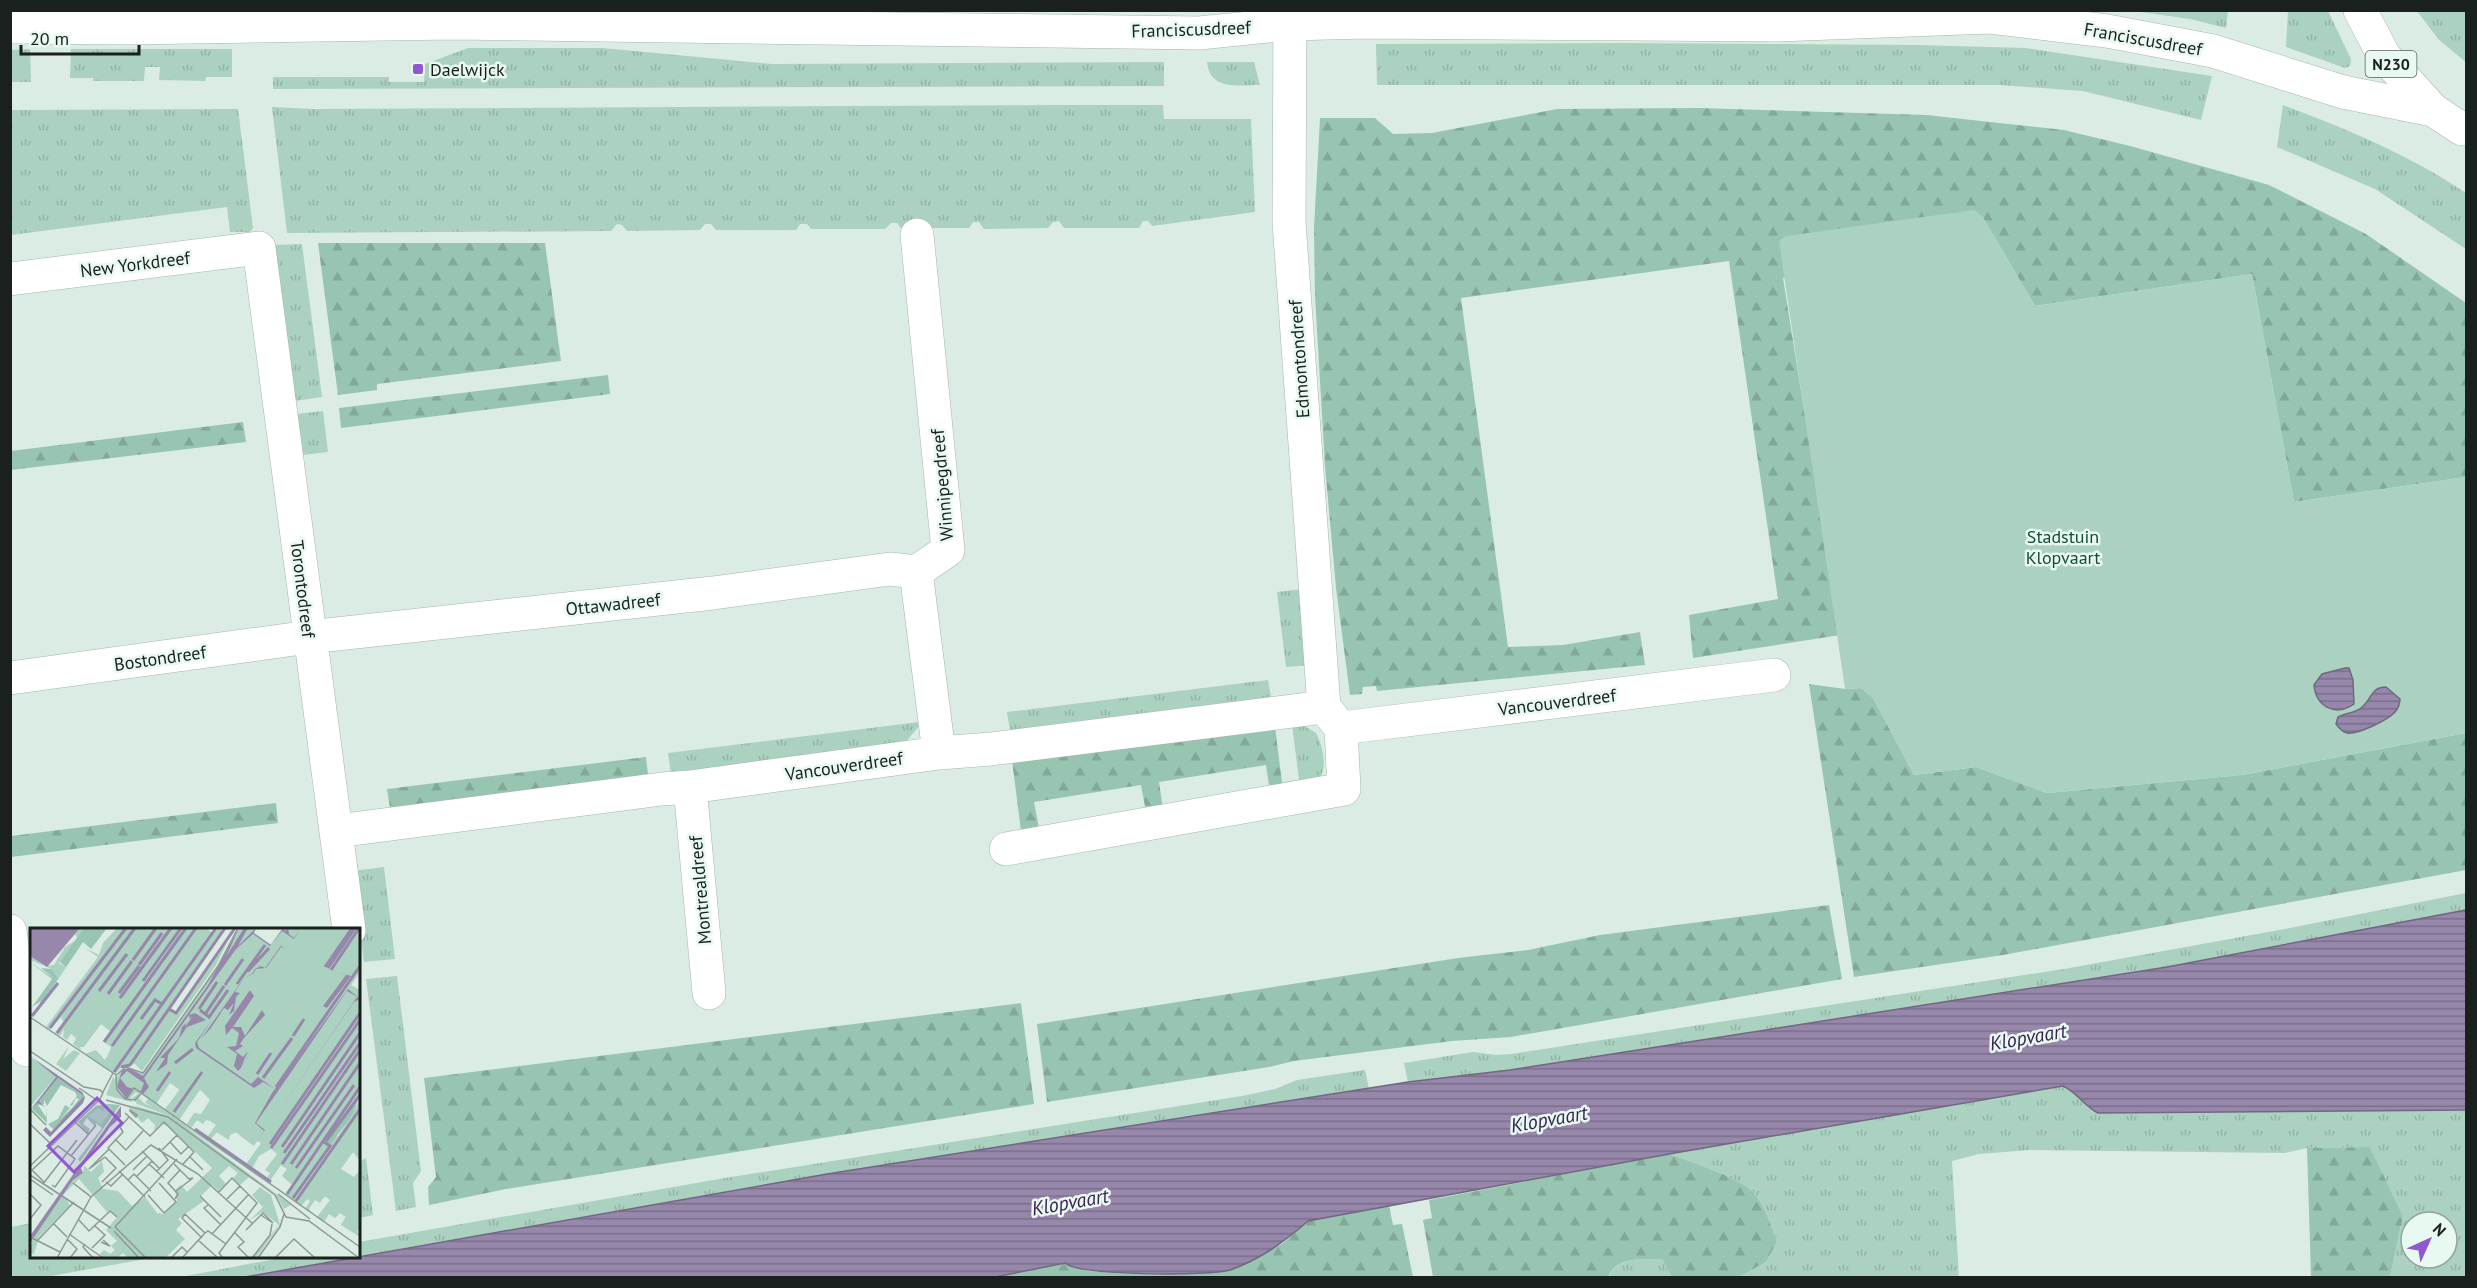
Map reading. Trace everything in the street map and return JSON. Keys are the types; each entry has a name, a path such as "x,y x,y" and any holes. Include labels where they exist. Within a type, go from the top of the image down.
{"street":[{"name":"N230","path":"2360,10 2384,56 2433,110 2465,130"},
{"name":"Franciscusdreef","path":"10,27 129,28 453,22 1198,33 1290,17 1367,22 1776,26 1990,17 2107,31 2213,51 2343,92 2433,110"},
{"name":"Edmontondreef","path":"1290,17 1289,222 1333,718"},
{"name":"Winnipegdreef","path":"916,572 948,550 917,235"},
{"name":"New Yorkdreef","path":"10,279 259,248"},
{"name":"Torontodreef","path":"259,248 349,928"},
{"name":"Ottawadreef","path":"309,637 713,593 890,569 916,572"},
{"path":"916,572 939,753"},
{"name":"Bostondreef","path":"10,678 309,637"},
{"name":"Vancouverdreef","path":"337,831 939,753 1774,675"},
{"path":"1006,849 1344,789 1333,718"},
{"name":"Montrealdreef","path":"690,787 709,993"},
{"path":"10,931 23,1051"}],"green space":[{"path":"2228,10 2226,28 2190,19 2134,11"},
{"path":"2288,11 2328,11 2351,59 2350,66 2345,68 2286,47"},
{"path":"2417,11 2466,11 2466,62 2439,40"},
{"path":"1622,43 2026,48 2212,76 2201,120 2083,91 2000,85 1377,85 1376,44"},
{"path":"468,48 602,48 772,64 1164,62 1164,86 273,89 273,77 389,77 389,82 424,82 425,64"},
{"path":"30,49 31,82 11,82 11,50"},
{"path":"71,49 232,49 232,77 206,77 205,81 159,80 160,67 145,67 144,81 93,81 93,78 70,78"},
{"path":"1207,62 1254,62 1260,85 1234,85 1219,82 1213,78"},
{"path":"1163,105 1164,119 1251,119 1255,212 1152,226 1148,221 1143,221 1139,228 1064,228 1059,221 1053,222 1048,228 984,229 979,222 973,222 969,228 901,228 897,223 891,223 885,229 811,229 807,224 800,224 796,230 716,230 711,224 705,224 700,230 627,231 622,225 617,224 611,231 287,233 272,107 314,109"},
{"path":"2283,105 2378,144 2445,179 2466,193 2466,249 2375,189 2277,147"},
{"path":"1698,108 1926,115 2064,130 2269,185 2366,234 2466,303 2466,477 2294,502 2252,274 2035,306 1982,216 1783,278 1840,635 1693,658 1689,615 1778,599 1729,261 1461,298 1508,647 1563,645 1640,632 1645,665 1377,691 1376,686 1363,687 1362,694 1350,695 1336,588 1325,466 1315,296 1314,228 1320,118 1375,118 1393,134 1432,133 1557,109"},
{"path":"238,109 253,228 250,232 230,232 227,207 11,235 11,110"},
{"name":"Stadstuin Klopvaart","path":"1974,210 1982,216 2035,306 2252,274 2294,502 2466,477 2466,733 2242,775 2047,793 1976,767 1914,775 1873,698 1861,688 1845,689 1779,241 1786,236"},
{"path":"318,243 545,243 561,361 377,384 377,390 338,395"},
{"path":"302,244 322,397 294,401 275,245"},
{"path":"608,375 610,394 341,428 339,408"},
{"path":"323,411 328,452 302,455 296,414"},
{"path":"243,422 246,442 11,470 11,451"},
{"path":"1303,589 1311,665 1286,667 1277,592"},
{"path":"1268,680 1271,697 1010,730 1007,712"},
{"path":"1809,684 1845,689 1861,688 1873,698 1914,775 1976,767 2047,793 2242,775 2466,733 2466,870 2003,955 1854,977"},
{"path":"919,722 919,726 905,743 671,773 668,753"},
{"path":"1292,725 1303,725 1316,733 1324,763 1318,779 1300,787"},
{"path":"1275,727 1283,790 1270,792 1266,765 1159,782 1163,809 1146,812 1141,785 1034,802 1039,828 1021,831 1012,760"},
{"path":"646,757 648,775 390,808 387,789"},
{"path":"276,803 278,823 11,857 11,836"},
{"path":"384,867 395,959 364,962 353,871"},
{"path":"2466,893 2466,910 2167,967 1510,1070 1408,1082 1404,1063 1473,1052 1511,1054 2064,969"},
{"path":"1829,905 1842,979 1511,1037 1452,1041 1294,1061 1269,1067 1047,1102 1037,1024 1458,958 1528,950 1600,935"},
{"path":"397,976 421,1171 413,1183 416,1207 396,1211 366,979"},
{"path":"1021,1003 1034,1104 506,1189 429,1205 428,1187 436,1177 424,1078"},
{"path":"1365,1070 1369,1089 827,1174 360,1256 360,1242 725,1178 1242,1096 1275,1089 1297,1080"},
{"path":"2063,1086 2098,1113 2466,1110 2466,1277 2390,1277 2399,1235 2399,1270 2459,1270 2459,1210 2400,1210 2370,1147 2307,1148 2285,1153 2030,1150 1979,1154 1952,1161 1959,1278 1739,1277 1766,1262 1777,1242 1761,1203 1753,1192 1738,1181 1669,1154"},
{"path":"2370,1147 2400,1210 2399,1235 2390,1277 2311,1277 2307,1148"},
{"path":"1669,1154 1738,1181 1753,1192 1764,1209 1777,1242 1766,1262 1739,1277 1672,1277 1662,1259 1639,1259 1618,1265 1608,1277 1433,1277 1423,1220 1432,1218 1429,1200"},
{"path":"366,1158 373,1215 360,1218 360,1161"},
{"path":"1389,1206 1393,1225 1402,1224 1413,1277 991,1278 1066,1263 1089,1271 1125,1274 1227,1271 1282,1244 1308,1221"},
{"path":"30,1223 30,1258 150,1258 46,1277 11,1277 11,1227"},
{"path":"280,1258 351,1258 245,1277 176,1278"},
{"path":"1639,1259 1662,1259 1672,1277 1608,1278 1618,1265 1624,1262"}],"water":[{"path":"2349,668 2353,680 2354,704 2340,710 2328,708 2319,699 2314,685 2322,674"},
{"path":"2386,687 2400,699 2397,709 2391,715 2358,732 2347,733 2338,727 2336,724 2338,717 2359,710 2374,691"},
{"name":"Klopvaart","path":"2466,910 2466,1110 2098,1113 2063,1086 1669,1154 1308,1221 1262,1255 1241,1266 1218,1272 1118,1273 1075,1267 1065,1263 990,1278 245,1277 827,1174 1408,1082 1510,1070 2167,967"}],"place":[{"name":"Daelwijck","path":"418,69"}]}
